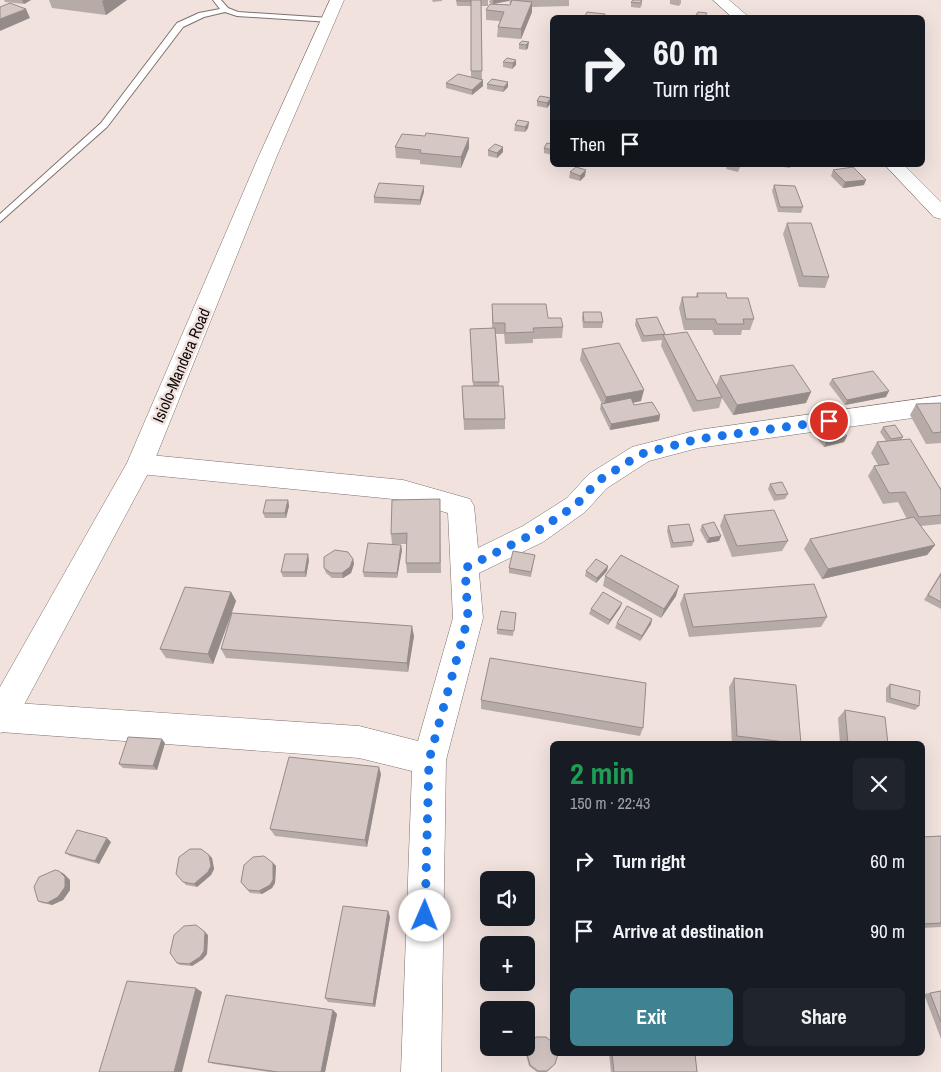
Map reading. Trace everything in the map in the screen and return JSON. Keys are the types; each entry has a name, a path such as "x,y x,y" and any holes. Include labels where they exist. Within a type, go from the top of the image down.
{"main road":[{"path":"720,0 739,15"},
{"name":"Isiolo-Mandera Road","path":"0,718 140,464 267,158 333,10"},
{"path":"896,167 941,213"},
{"path":"465,568 533,534 576,505 598,481 641,454 698,439 941,405"},
{"path":"140,464 402,490 461,506 468,618 429,760 421,1072"},
{"path":"0,718 359,742 429,760"}],"lane":[{"path":"217,0 225,10 237,14 333,10"},
{"path":"0,219 104,125 180,25 202,16 225,10"}],"building":[{"path":"471,0 481,0 482,71 471,71"},
{"path":"512,0 532,2 521,29 498,27 504,12 486,10 490,4 510,5"},
{"path":"633,0 642,0 640,3 631,2"},
{"path":"10,3 26,9 0,19 0,7"},
{"path":"587,12 605,14 605,15 586,15"},
{"path":"698,12 707,13 706,15 696,15"},
{"path":"522,41 529,42 526,45 519,44"},
{"path":"507,58 516,60 513,63 503,62"},
{"path":"458,74 483,80 472,90 446,83"},
{"path":"492,79 508,82 504,87 487,84"},
{"path":"540,96 550,98 547,103 537,101"},
{"path":"518,120 529,122 525,127 515,125"},
{"path":"426,133 469,138 461,157 420,153 421,150 395,147 402,134 425,136"},
{"path":"547,143 550,144 550,150 544,148"},
{"path":"495,144 503,147 497,153 488,150"},
{"path":"576,167 586,170 580,176 570,172"},
{"path":"853,167 866,180 845,182 833,170"},
{"path":"379,183 424,186 420,200 374,197"},
{"path":"774,185 795,186 803,207 780,207"},
{"path":"787,223 811,223 829,277 803,276"},
{"path":"697,293 726,293 727,298 748,298 754,319 743,319 744,324 717,324 715,319 686,319 682,297 698,297"},
{"path":"492,304 546,304 548,318 561,318 563,327 533,328 534,332 505,333 505,323 493,323"},
{"path":"583,312 601,312 603,322 584,322"},
{"path":"657,317 665,334 644,336 636,319"},
{"path":"495,328 499,382 473,382 470,329"},
{"path":"687,332 722,397 697,401 663,335"},
{"path":"619,343 644,390 606,397 582,349"},
{"path":"793,365 811,392 737,405 720,376"},
{"path":"873,371 889,391 847,400 832,379"},
{"path":"462,386 503,386 505,419 464,419"},
{"path":"631,398 634,405 652,402 660,415 611,424 601,404"},
{"path":"941,403 941,432 933,433 916,404"},
{"path":"838,424 847,436 826,442 817,430"},
{"path":"895,425 903,437 891,439 883,427"},
{"path":"910,439 941,490 941,515 919,517 905,492 889,493 874,466 889,464 877,442"},
{"path":"782,482 788,494 776,495 770,484"},
{"path":"440,499 440,563 406,563 407,533 391,534 392,500"},
{"path":"266,500 288,500 285,513 263,513"},
{"path":"774,510 788,541 737,546 724,515"},
{"path":"914,517 935,545 828,569 810,539"},
{"path":"714,522 721,536 709,538 702,525"},
{"path":"689,524 694,541 673,543 668,526"},
{"path":"368,543 401,545 397,573 363,572"},
{"path":"335,550 348,552 353,559 350,567 342,573 331,573 324,568 324,557"},
{"path":"513,551 535,555 531,572 509,568"},
{"path":"285,554 308,554 305,572 281,572"},
{"path":"621,555 679,586 664,609 605,576"},
{"path":"596,559 608,566 597,578 586,571"},
{"path":"941,574 941,602 928,595"},
{"path":"814,584 827,617 693,627 684,594"},
{"path":"185,587 231,592 208,654 160,649"},
{"path":"603,592 622,603 610,620 591,609"},
{"path":"627,606 652,619 642,636 617,623"},
{"path":"501,611 516,613 514,631 497,629"},
{"path":"232,613 412,626 407,663 221,649"},
{"path":"490,658 646,683 643,728 481,700"},
{"path":"734,678 796,685 801,741 777,741 737,736"},
{"path":"890,684 920,691 919,706 890,698"},
{"path":"845,710 885,717 888,741 848,741"},
{"path":"128,737 162,739 153,766 119,764"},
{"path":"289,757 379,767 365,840 270,829"},
{"path":"77,830 107,838 95,861 65,853"},
{"path":"941,836 941,923 925,924 925,837"},
{"path":"190,849 201,849 209,855 211,866 208,872 194,884 183,882 176,874 179,857"},
{"path":"264,856 273,863 273,880 270,885 259,891 248,890 241,882 244,865 253,857"},
{"path":"55,870 65,877 65,887 58,897 47,903 38,901 34,887 39,877"},
{"path":"343,906 388,911 373,1004 325,998"},
{"path":"196,925 205,932 204,951 200,957 189,964 177,963 170,953 174,935 184,926"},
{"path":"127,981 196,988 174,1072 99,1072"},
{"path":"941,991 941,1022 930,993"},
{"path":"226,995 333,1010 321,1072 278,1072 208,1062"},
{"path":"546,1037 550,1040 550,1056 557,1056 555,1064 547,1071 538,1071 530,1065 528,1056 535,1056 535,1038"},
{"path":"612,1056 695,1056 697,1072 614,1072"}],"route":[{"path":"425,916 429,760 446,704 468,618 465,568 533,534 576,505 598,481 641,454 665,446 698,439 829,421"}]}
